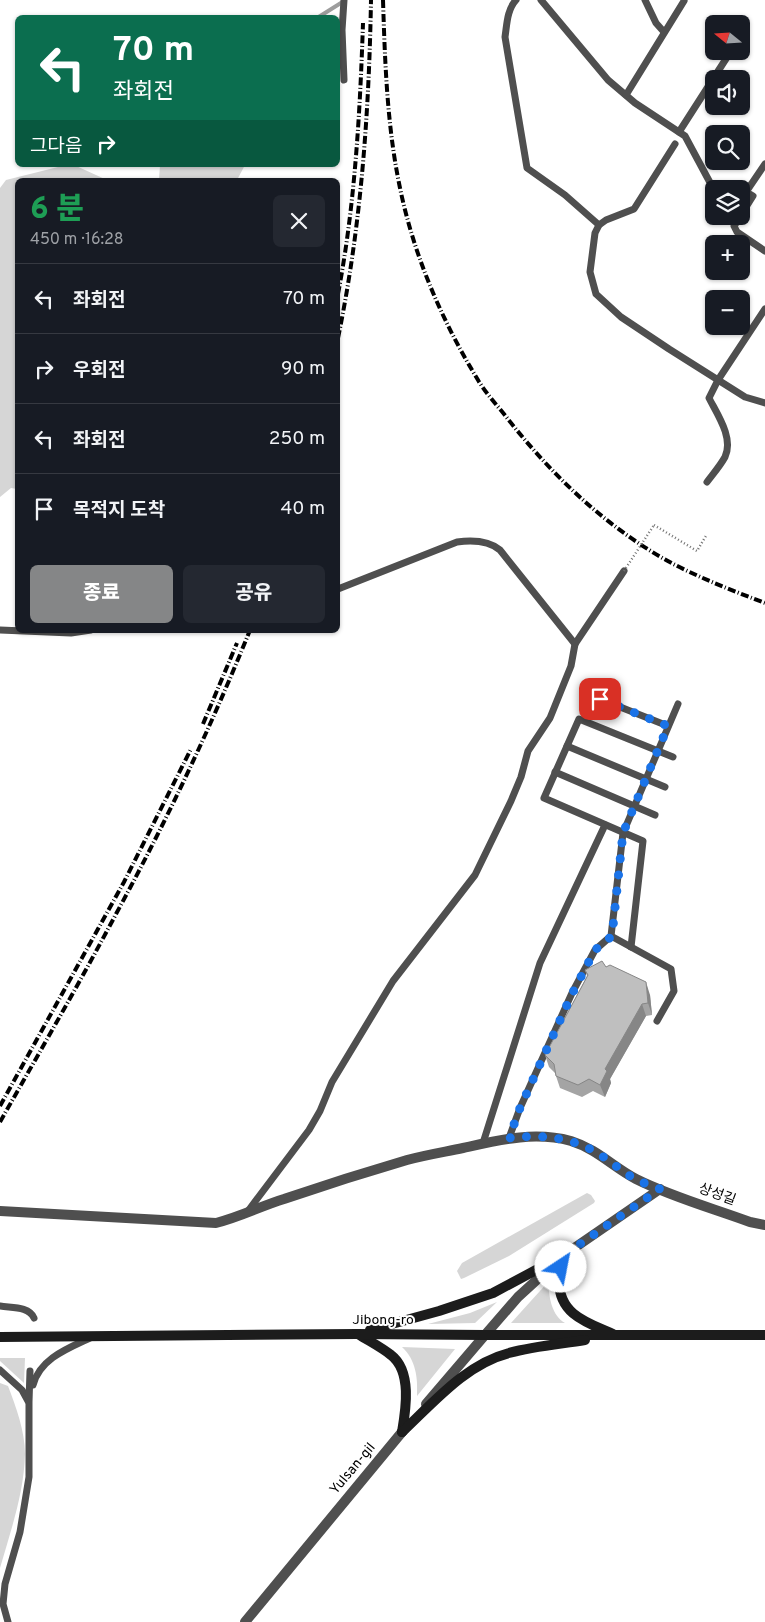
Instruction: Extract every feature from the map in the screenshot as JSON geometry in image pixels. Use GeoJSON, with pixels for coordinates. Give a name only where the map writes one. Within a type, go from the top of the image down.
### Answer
{"type":"FeatureCollection","features":[{"type":"Feature","properties":{"kind":"main road"},"geometry":{"type":"LineString","coordinates":[[358,1334],[439,1311],[492,1293],[564,1255]]}},
{"type":"Feature","properties":{"kind":"main road"},"geometry":{"type":"LineString","coordinates":[[564,1255],[558,1279],[559,1290],[570,1312],[582,1320],[616,1336]]}},
{"type":"Feature","properties":{"kind":"main road"},"geometry":{"type":"LineString","coordinates":[[358,1334],[393,1355],[400,1366],[407,1402],[402,1432]]}},
{"type":"Feature","properties":{"kind":"main road","name":"Jibong-ro"},"geometry":{"type":"LineString","coordinates":[[0,1337],[358,1334],[765,1335]]}},
{"type":"Feature","properties":{"kind":"main road"},"geometry":{"type":"LineString","coordinates":[[402,1432],[456,1382],[472,1370],[491,1360],[509,1353],[616,1336]]}},
{"type":"Feature","properties":{"kind":"street","name":"상성길"},"geometry":{"type":"LineString","coordinates":[[0,1211],[202,1223],[224,1221],[409,1159],[509,1138],[532,1136],[570,1141],[594,1151],[635,1178],[660,1189],[750,1222],[765,1225]]}},
{"type":"Feature","properties":{"kind":"street","name":"Yulsan-gil"},"geometry":{"type":"LineString","coordinates":[[245,1622],[402,1432],[518,1297],[564,1255],[660,1189]]}},
{"type":"Feature","properties":{"kind":"lane"},"geometry":{"type":"LineString","coordinates":[[344,0],[342,30],[344,80]]}},
{"type":"Feature","properties":{"kind":"lane"},"geometry":{"type":"LineString","coordinates":[[516,0],[511,6],[507,18],[505,36],[527,168],[565,195],[598,225]]}},
{"type":"Feature","properties":{"kind":"lane"},"geometry":{"type":"LineString","coordinates":[[541,0],[608,80],[626,95],[685,136],[709,180]]}},
{"type":"Feature","properties":{"kind":"lane"},"geometry":{"type":"LineString","coordinates":[[645,0],[656,23],[664,32]]}},
{"type":"Feature","properties":{"kind":"lane"},"geometry":{"type":"LineString","coordinates":[[626,95],[684,1]]}},
{"type":"Feature","properties":{"kind":"lane"},"geometry":{"type":"LineString","coordinates":[[679,132],[724,60]]}},
{"type":"Feature","properties":{"kind":"lane"},"geometry":{"type":"LineString","coordinates":[[674,144],[634,209],[598,225],[595,233],[590,272],[596,294],[621,317],[744,397],[765,403]]}},
{"type":"Feature","properties":{"kind":"lane"},"geometry":{"type":"LineString","coordinates":[[750,182],[765,164]]}},
{"type":"Feature","properties":{"kind":"lane"},"geometry":{"type":"LineString","coordinates":[[735,225],[737,232],[765,251]]}},
{"type":"Feature","properties":{"kind":"lane"},"geometry":{"type":"LineString","coordinates":[[707,482],[726,455],[727,444],[725,431],[709,398],[718,380],[765,309]]}},
{"type":"Feature","properties":{"kind":"lane"},"geometry":{"type":"LineString","coordinates":[[340,588],[457,542],[468,540],[483,542],[500,550],[575,644]]}},
{"type":"Feature","properties":{"kind":"lane"},"geometry":{"type":"LineString","coordinates":[[248,1212],[309,1130],[332,1082],[394,981],[475,875],[512,801],[528,751],[550,718],[571,666],[575,644],[624,571]]}},
{"type":"Feature","properties":{"kind":"lane"},"geometry":{"type":"LineString","coordinates":[[0,630],[15,631]]}},
{"type":"Feature","properties":{"kind":"lane"},"geometry":{"type":"LineString","coordinates":[[600,699],[668,726]]}},
{"type":"Feature","properties":{"kind":"lane"},"geometry":{"type":"LineString","coordinates":[[509,1138],[520,1108],[572,994],[595,950],[612,936],[623,833],[678,704]]}},
{"type":"Feature","properties":{"kind":"lane"},"geometry":{"type":"LineString","coordinates":[[631,947],[643,841],[544,798],[579,719],[672,757]]}},
{"type":"Feature","properties":{"kind":"lane"},"geometry":{"type":"LineString","coordinates":[[567,746],[665,788]]}},
{"type":"Feature","properties":{"kind":"lane"},"geometry":{"type":"LineString","coordinates":[[555,772],[655,815]]}},
{"type":"Feature","properties":{"kind":"lane"},"geometry":{"type":"LineString","coordinates":[[483,1143],[540,963],[605,825]]}},
{"type":"Feature","properties":{"kind":"lane"},"geometry":{"type":"LineString","coordinates":[[612,936],[671,969],[674,991],[658,1021]]}},
{"type":"Feature","properties":{"kind":"lane"},"geometry":{"type":"LineString","coordinates":[[0,1306],[24,1309],[32,1314],[34,1318]]}},
{"type":"Feature","properties":{"kind":"lane"},"geometry":{"type":"LineString","coordinates":[[28,1402],[35,1378],[44,1364],[64,1351],[94,1336]]}},
{"type":"Feature","properties":{"kind":"lane"},"geometry":{"type":"LineString","coordinates":[[0,1370],[22,1390],[28,1402]]}},
{"type":"Feature","properties":{"kind":"lane"},"geometry":{"type":"LineString","coordinates":[[8,1622],[3,1604],[5,1584],[20,1532],[29,1477],[28,1402],[30,1371]]}},
{"type":"Feature","properties":{"kind":"path"},"geometry":{"type":"LineString","coordinates":[[624,571],[654,525],[697,551],[707,534]]}},
{"type":"Feature","properties":{"kind":"shaded area"},"geometry":{"type":"Polygon","coordinates":[[[58,167],[78,167],[103,178],[15,178],[15,489],[11,488],[0,497],[0,188],[6,180],[58,167]]]}},
{"type":"Feature","properties":{"kind":"shaded area"},"geometry":{"type":"Polygon","coordinates":[[[160,167],[244,167],[238,178],[159,178],[160,167]]]}},
{"type":"Feature","properties":{"kind":"shaded area"},"geometry":{"type":"Polygon","coordinates":[[[587,1193],[591,1195],[595,1201],[594,1203],[509,1256],[461,1279],[457,1271],[462,1263],[587,1193]]]}},
{"type":"Feature","properties":{"kind":"shaded area"},"geometry":{"type":"Polygon","coordinates":[[[549,1281],[549,1293],[554,1311],[565,1323],[511,1323],[549,1281]]]}},
{"type":"Feature","properties":{"kind":"shaded area"},"geometry":{"type":"Polygon","coordinates":[[[497,1302],[475,1323],[428,1324],[470,1313],[497,1302]]]}},
{"type":"Feature","properties":{"kind":"shaded area"},"geometry":{"type":"Polygon","coordinates":[[[402,1347],[455,1349],[417,1396],[417,1383],[413,1363],[402,1347]]]}},
{"type":"Feature","properties":{"kind":"shaded area"},"geometry":{"type":"Polygon","coordinates":[[[0,1358],[25,1358],[24,1383],[0,1361],[0,1358]]]}},
{"type":"Feature","properties":{"kind":"shaded area"},"geometry":{"type":"Polygon","coordinates":[[[0,1383],[8,1386],[14,1402],[22,1428],[25,1454],[20,1497],[0,1568],[0,1383]]]}},
{"type":"Feature","properties":{"kind":"building"},"geometry":{"type":"Polygon","coordinates":[[[602,961],[606,967],[610,965],[646,982],[648,1003],[642,1004],[605,1069],[607,1071],[600,1085],[589,1079],[578,1085],[556,1076],[554,1064],[545,1055],[588,975],[585,970],[602,961]]]}},
{"type":"Feature","properties":{"kind":"waterway"},"geometry":{"type":"LineString","coordinates":[[322,15],[344,1]]}},
{"type":"Feature","properties":{"kind":"railway"},"geometry":{"type":"LineString","coordinates":[[340,328],[353,254],[366,128],[371,0]]}},
{"type":"Feature","properties":{"kind":"railway"},"geometry":{"type":"LineString","coordinates":[[383,0],[389,118],[400,188],[406,213],[421,263],[441,311],[465,358],[481,384],[521,435],[558,476],[598,513],[620,530],[666,560],[714,583],[765,603]]}},
{"type":"Feature","properties":{"kind":"railway"},"geometry":{"type":"LineString","coordinates":[[340,283],[353,193],[363,23]]}},
{"type":"Feature","properties":{"kind":"railway"},"geometry":{"type":"LineString","coordinates":[[0,1122],[88,966],[153,844],[204,738],[249,633]]}},
{"type":"Feature","properties":{"kind":"railway"},"geometry":{"type":"LineString","coordinates":[[203,724],[237,643]]}},
{"type":"Feature","properties":{"kind":"railway"},"geometry":{"type":"LineString","coordinates":[[0,1106],[124,882],[191,749]]}},
{"type":"Feature","properties":{"kind":"route"},"geometry":{"type":"LineString","coordinates":[[561,1267],[564,1255],[660,1189],[635,1178],[602,1155],[570,1141],[532,1136],[509,1138],[520,1108],[572,994],[595,950],[612,936],[623,833],[668,726],[600,699]]}}]}
